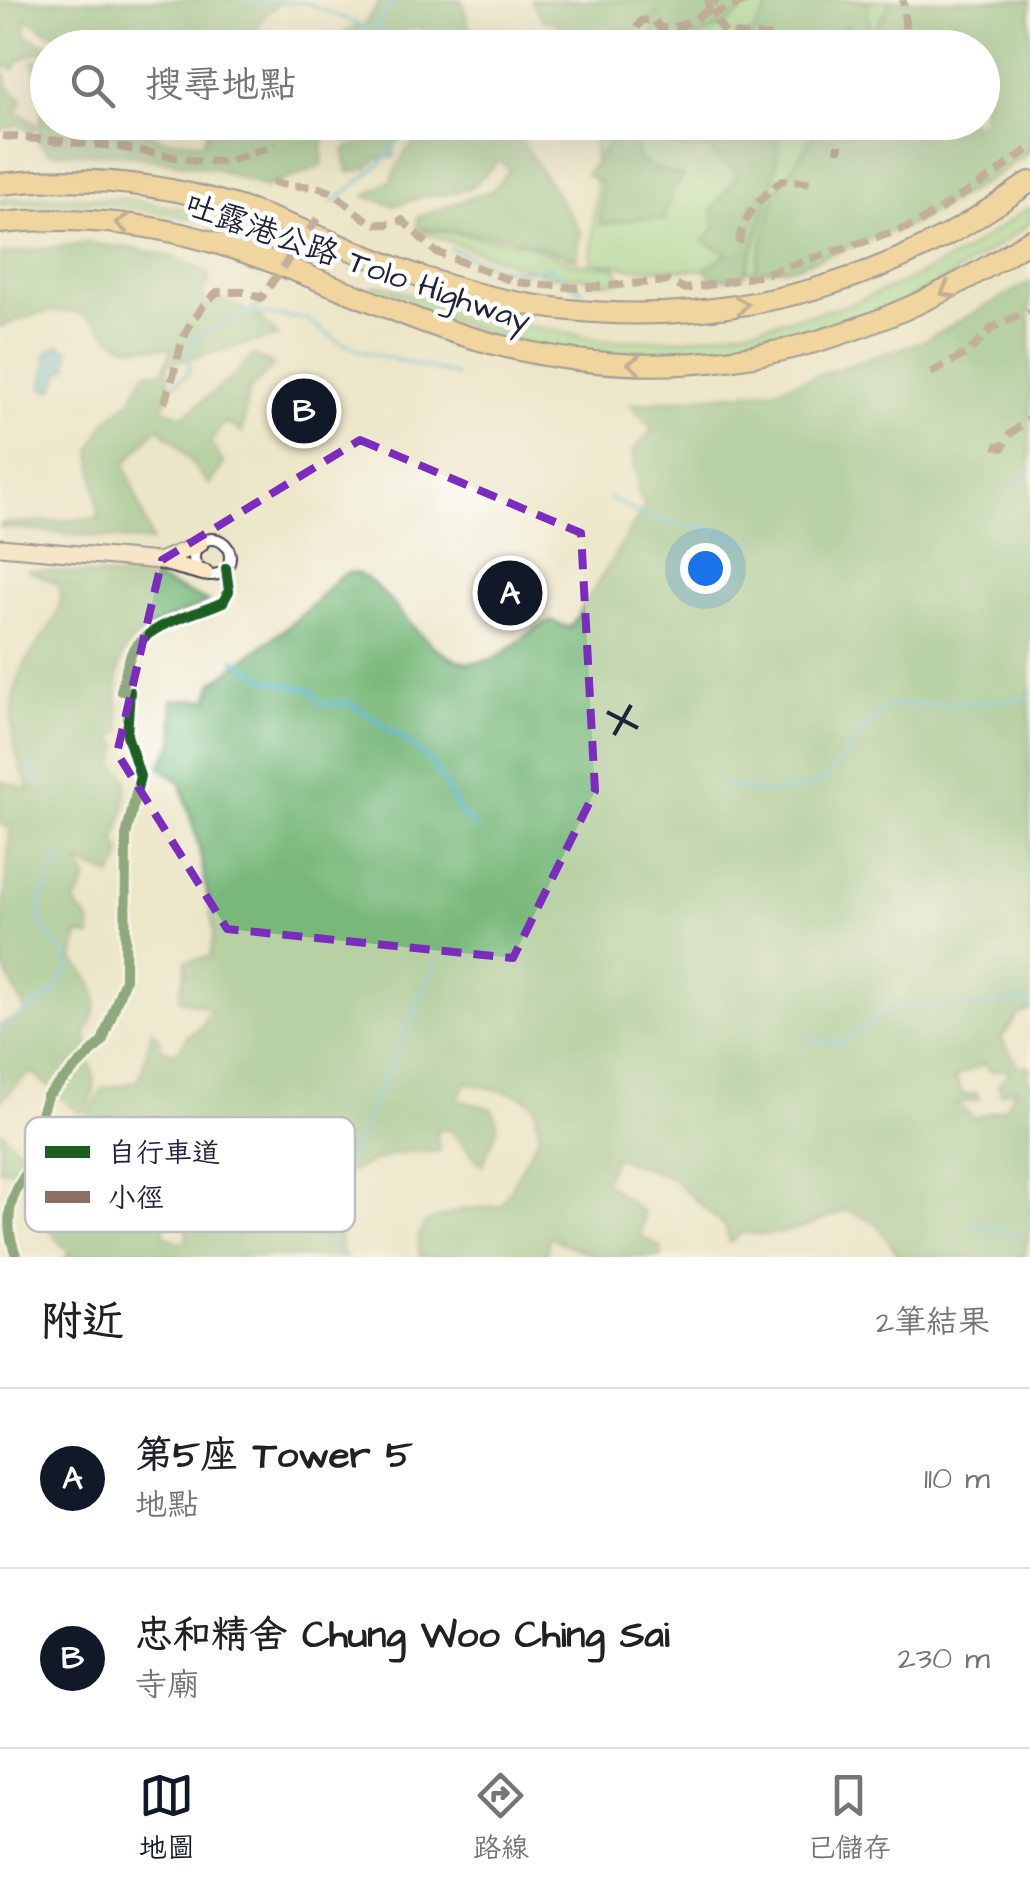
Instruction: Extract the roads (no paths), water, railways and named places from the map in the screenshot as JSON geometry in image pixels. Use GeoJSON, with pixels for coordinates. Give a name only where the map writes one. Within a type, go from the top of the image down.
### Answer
{"type":"FeatureCollection","features":[{"type":"Feature","properties":{"kind":"highway","name":"吐露港公路 Tolo Highway"},"geometry":{"type":"LineString","coordinates":[[0,184],[96,180],[188,193],[265,216],[401,270],[466,291],[558,310],[640,314],[728,308],[847,280],[939,239],[1030,182]]}},
{"type":"Feature","properties":{"kind":"highway","name":"吐露港公路 Tolo Highway"},"geometry":{"type":"LineString","coordinates":[[0,223],[97,220],[190,234],[251,252],[483,341],[566,359],[624,364],[725,360],[837,337],[933,298],[1030,240]]}},
{"type":"Feature","properties":{"kind":"street"},"geometry":{"type":"LineString","coordinates":[[40,1117],[55,1086],[102,1042],[125,980],[126,836],[140,776],[127,735],[130,691],[122,691],[128,662],[137,644],[153,631],[223,602],[230,591],[226,568],[230,557],[222,542],[210,539],[160,562]]}},
{"type":"Feature","properties":{"kind":"street"},"geometry":{"type":"LineString","coordinates":[[200,544],[194,560],[205,573]]}},
{"type":"Feature","properties":{"kind":"street"},"geometry":{"type":"LineString","coordinates":[[0,547],[160,562],[205,573],[216,574],[226,568]]}},
{"type":"Feature","properties":{"kind":"street"},"geometry":{"type":"LineString","coordinates":[[16,1257],[7,1232],[8,1204],[15,1185],[25,1173]]}},
{"type":"Feature","properties":{"kind":"water"},"geometry":{"type":"Polygon","coordinates":[[[59,345],[69,350],[69,366],[60,374],[54,389],[46,390],[42,385],[46,353],[59,345]]]}},
{"type":"Feature","properties":{"kind":"waterway"},"geometry":{"type":"LineString","coordinates":[[246,0],[306,3],[373,30]]}},
{"type":"Feature","properties":{"kind":"waterway"},"geometry":{"type":"LineString","coordinates":[[379,30],[379,21],[396,0]]}},
{"type":"Feature","properties":{"kind":"waterway"},"geometry":{"type":"LineString","coordinates":[[333,203],[387,157],[398,140]]}},
{"type":"Feature","properties":{"kind":"waterway"},"geometry":{"type":"LineString","coordinates":[[451,249],[499,268],[551,269],[582,290]]}},
{"type":"Feature","properties":{"kind":"waterway"},"geometry":{"type":"LineString","coordinates":[[172,386],[189,373],[190,346],[196,338],[258,307],[262,301]]}},
{"type":"Feature","properties":{"kind":"waterway"},"geometry":{"type":"LineString","coordinates":[[247,312],[306,319],[338,341],[365,352],[456,375]]}},
{"type":"Feature","properties":{"kind":"waterway"},"geometry":{"type":"LineString","coordinates":[[1013,484],[1030,474]]}},
{"type":"Feature","properties":{"kind":"waterway"},"geometry":{"type":"LineString","coordinates":[[609,498],[646,517],[693,527],[701,525],[752,543]]}},
{"type":"Feature","properties":{"kind":"waterway"},"geometry":{"type":"LineString","coordinates":[[234,659],[267,680],[311,690],[323,705],[356,706],[431,762],[464,817],[476,827]]}},
{"type":"Feature","properties":{"kind":"waterway"},"geometry":{"type":"LineString","coordinates":[[724,785],[778,792],[818,782],[833,772],[873,719],[892,706],[1030,699]]}},
{"type":"Feature","properties":{"kind":"waterway"},"geometry":{"type":"LineString","coordinates":[[28,763],[40,784]]}},
{"type":"Feature","properties":{"kind":"waterway"},"geometry":{"type":"LineString","coordinates":[[0,1030],[56,991],[70,965],[46,932],[40,913],[44,893],[62,856]]}},
{"type":"Feature","properties":{"kind":"waterway"},"geometry":{"type":"LineString","coordinates":[[355,1144],[436,963]]}},
{"type":"Feature","properties":{"kind":"waterway"},"geometry":{"type":"LineString","coordinates":[[812,1040],[843,1043],[889,1009],[1030,1002]]}},
{"type":"Feature","properties":{"kind":"waterway"},"geometry":{"type":"LineString","coordinates":[[972,1225],[1003,1230],[1016,1238]]}},
{"type":"Feature","properties":{"kind":"waterway"},"geometry":{"type":"LineString","coordinates":[[332,1232],[332,1257]]}},
{"type":"Feature","properties":{"kind":"place","name":"忠和精舍 Chung Woo Ching Sai"},"geometry":{"type":"Point","coordinates":[304,411]}},
{"type":"Feature","properties":{"kind":"place","name":"第5座 Tower 5"},"geometry":{"type":"Point","coordinates":[510,593]}}]}
